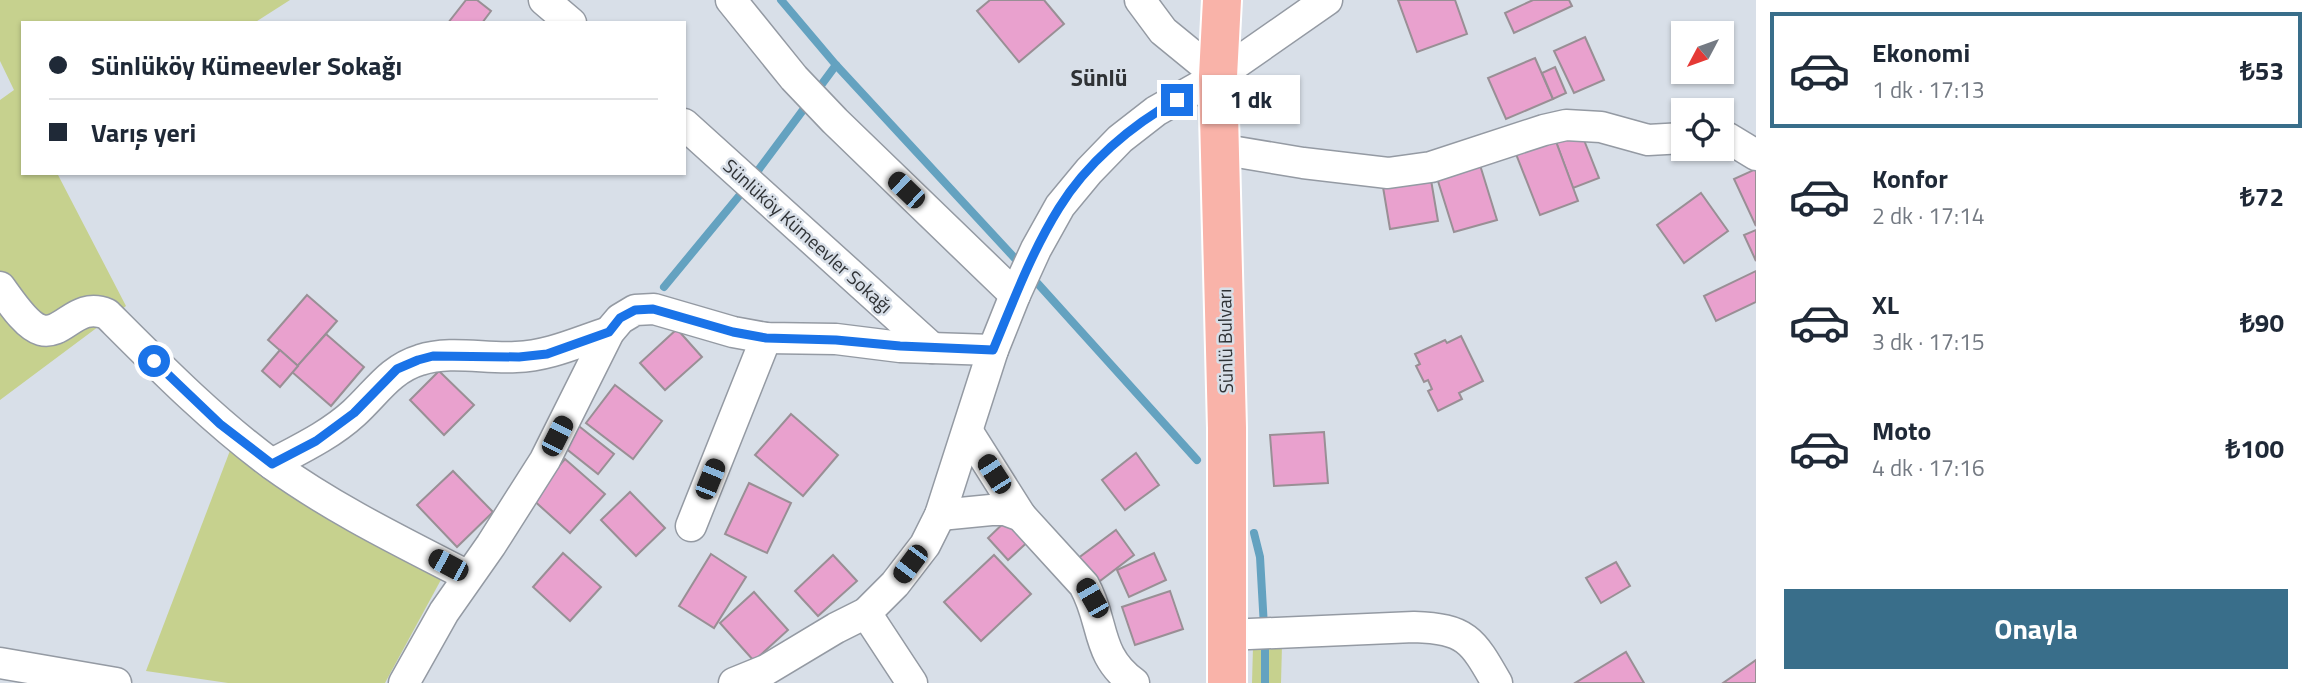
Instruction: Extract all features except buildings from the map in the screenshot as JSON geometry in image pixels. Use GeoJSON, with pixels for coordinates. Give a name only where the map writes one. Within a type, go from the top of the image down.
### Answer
{"type":"FeatureCollection","features":[{"type":"Feature","properties":{"kind":"main road","name":"Sünlü Bulvarı"},"geometry":{"type":"LineString","coordinates":[[1222,0],[1218,76],[1227,428],[1227,683]]}},
{"type":"Feature","properties":{"kind":"street"},"geometry":{"type":"LineString","coordinates":[[544,0],[569,21]]}},
{"type":"Feature","properties":{"kind":"street"},"geometry":{"type":"LineString","coordinates":[[731,0],[794,78],[835,121],[1016,295]]}},
{"type":"Feature","properties":{"kind":"street"},"geometry":{"type":"LineString","coordinates":[[1140,0],[1163,32],[1218,76]]}},
{"type":"Feature","properties":{"kind":"street"},"geometry":{"type":"LineString","coordinates":[[734,683],[766,670],[866,613],[895,584],[925,545],[940,516],[993,350],[1036,249],[1060,206],[1089,170],[1120,139],[1156,111],[1218,76],[1327,0]]}},
{"type":"Feature","properties":{"kind":"street"},"geometry":{"type":"LineString","coordinates":[[1219,149],[1388,173],[1431,167],[1566,125],[1601,127],[1648,140],[1671,139]]}},
{"type":"Feature","properties":{"kind":"street","name":"Sünlüköy Kümeevler Sokağı"},"geometry":{"type":"LineString","coordinates":[[686,126],[932,348]]}},
{"type":"Feature","properties":{"kind":"street"},"geometry":{"type":"LineString","coordinates":[[1734,142],[1756,155]]}},
{"type":"Feature","properties":{"kind":"street"},"geometry":{"type":"LineString","coordinates":[[0,287],[16,309],[41,330],[52,329],[84,312],[96,310],[107,314],[220,424],[272,464],[368,524],[468,576]]}},
{"type":"Feature","properties":{"kind":"street","name":"Sünlüköy Kümeevler Sokağı"},"geometry":{"type":"LineString","coordinates":[[404,683],[433,630],[492,545],[545,460],[609,332],[620,318],[635,310],[653,309],[733,332],[766,338],[993,350]]}},
{"type":"Feature","properties":{"kind":"street","name":"Sünlüköy Kümeevler Sokağı"},"geometry":{"type":"LineString","coordinates":[[272,464],[316,441],[354,413],[397,369],[418,360],[433,356],[519,357],[547,354],[609,332]]}},
{"type":"Feature","properties":{"kind":"street"},"geometry":{"type":"LineString","coordinates":[[691,526],[766,338]]}},
{"type":"Feature","properties":{"kind":"street"},"geometry":{"type":"LineString","coordinates":[[968,432],[1021,516],[1084,585],[1092,598],[1106,651],[1119,672],[1134,683]]}},
{"type":"Feature","properties":{"kind":"street"},"geometry":{"type":"LineString","coordinates":[[940,516],[998,510],[1021,516]]}},
{"type":"Feature","properties":{"kind":"street"},"geometry":{"type":"LineString","coordinates":[[866,613],[912,683]]}},
{"type":"Feature","properties":{"kind":"street"},"geometry":{"type":"LineString","coordinates":[[1227,635],[1438,628],[1456,633],[1469,641],[1497,683]]}},
{"type":"Feature","properties":{"kind":"street"},"geometry":{"type":"LineString","coordinates":[[0,663],[116,683]]}},
{"type":"Feature","properties":{"kind":"green space"},"geometry":{"type":"Polygon","coordinates":[[[0,0],[290,0],[257,21],[21,21],[21,175],[58,175],[126,306],[0,400],[0,100],[14,90],[0,61],[0,0]]]}},
{"type":"Feature","properties":{"kind":"green space"},"geometry":{"type":"Polygon","coordinates":[[[231,448],[443,576],[385,683],[228,683],[146,671],[231,448]]]}},
{"type":"Feature","properties":{"kind":"green space"},"geometry":{"type":"Polygon","coordinates":[[[1282,645],[1281,683],[1252,683],[1253,647],[1282,645]]]}},
{"type":"Feature","properties":{"kind":"waterway"},"geometry":{"type":"LineString","coordinates":[[781,0],[836,65],[1021,265]]}},
{"type":"Feature","properties":{"kind":"waterway"},"geometry":{"type":"LineString","coordinates":[[816,92],[836,65]]}},
{"type":"Feature","properties":{"kind":"waterway"},"geometry":{"type":"LineString","coordinates":[[664,287],[739,196],[809,102]]}},
{"type":"Feature","properties":{"kind":"waterway"},"geometry":{"type":"LineString","coordinates":[[1030,275],[1197,460]]}},
{"type":"Feature","properties":{"kind":"waterway"},"geometry":{"type":"LineString","coordinates":[[1254,533],[1260,557],[1264,627]]}},
{"type":"Feature","properties":{"kind":"waterway"},"geometry":{"type":"LineString","coordinates":[[1265,640],[1265,683]]}},
{"type":"Feature","properties":{"kind":"district","name":"Sünlü"},"geometry":{"type":"Point","coordinates":[1099,78]}},
{"type":"Feature","properties":{"kind":"route"},"geometry":{"type":"LineString","coordinates":[[154,361],[220,424],[272,464],[316,441],[354,413],[397,369],[418,360],[433,356],[491,358],[547,354],[609,332],[620,318],[635,310],[653,309],[733,332],[766,338],[813,338],[900,346],[993,350],[1036,249],[1060,206],[1089,170],[1120,139],[1156,111],[1177,100]]}}]}
